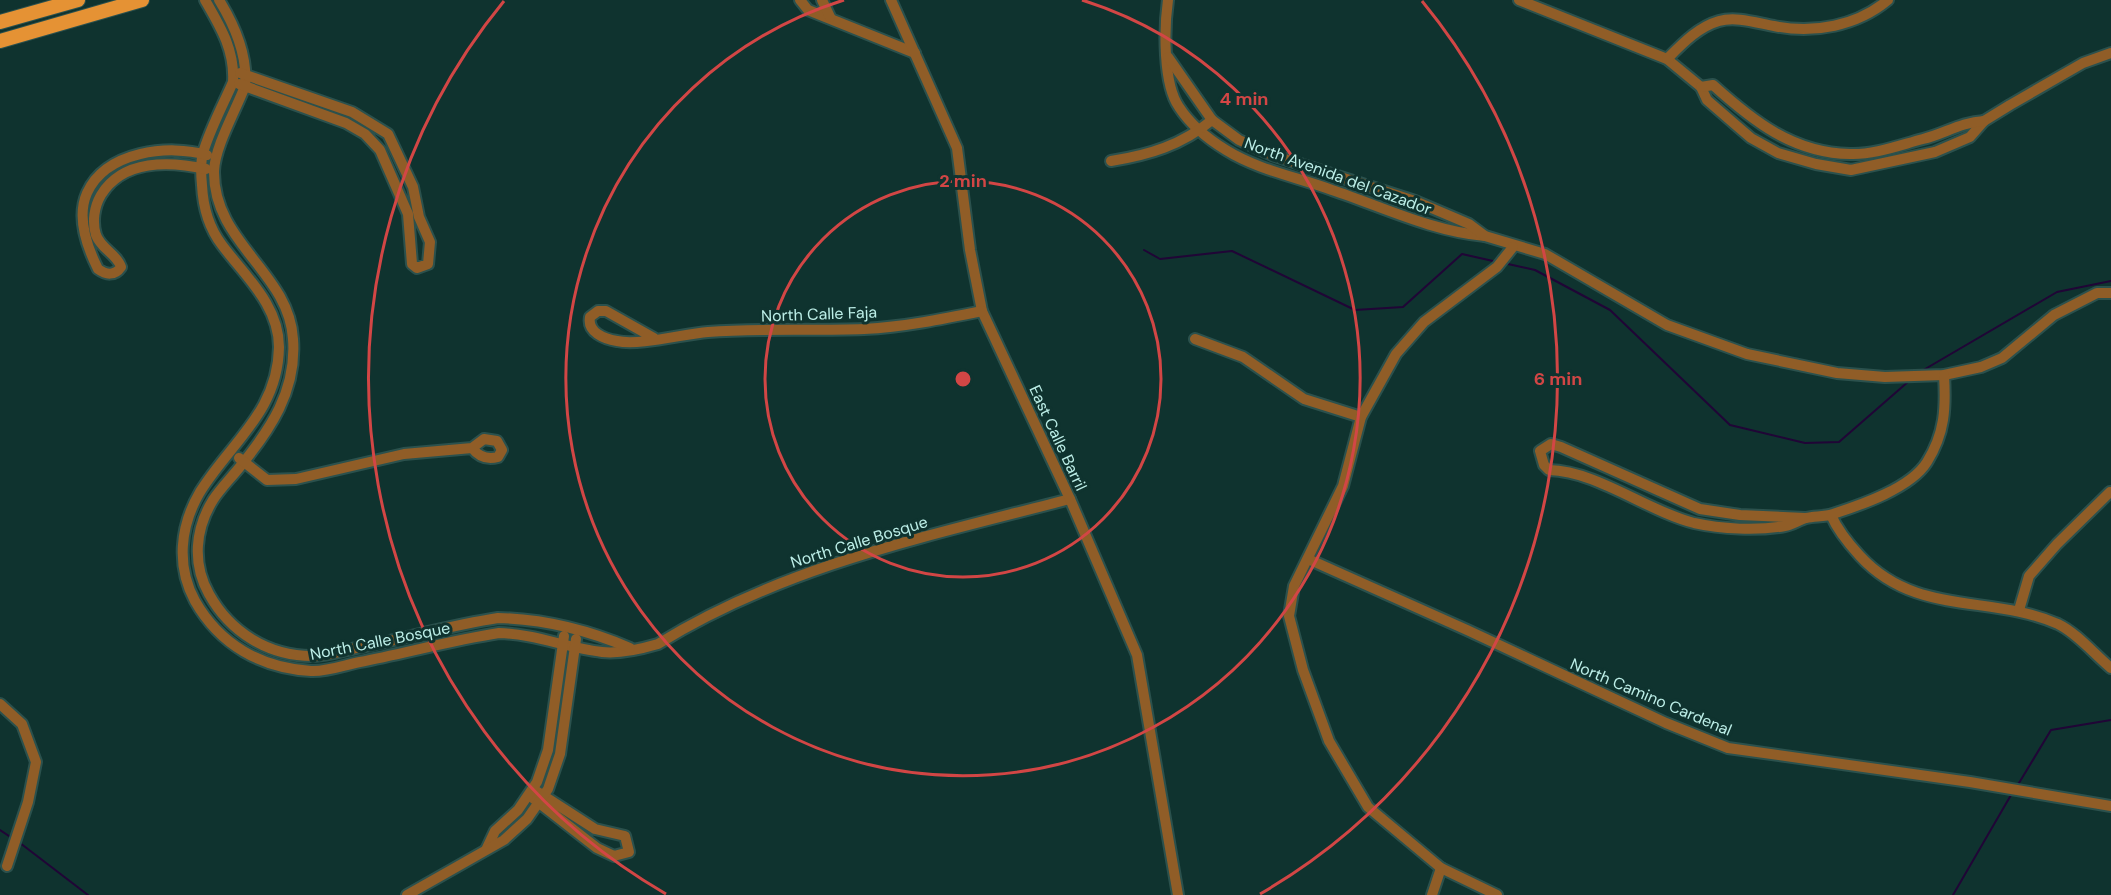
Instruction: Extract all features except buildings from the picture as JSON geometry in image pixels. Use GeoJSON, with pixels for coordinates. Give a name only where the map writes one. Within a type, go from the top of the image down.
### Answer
{"type":"FeatureCollection","features":[{"type":"Feature","properties":{"kind":"main road"},"geometry":{"type":"LineString","coordinates":[[0,22],[78,0]]}},
{"type":"Feature","properties":{"kind":"main road"},"geometry":{"type":"LineString","coordinates":[[0,41],[142,0]]}},
{"type":"Feature","properties":{"kind":"street"},"geometry":{"type":"LineString","coordinates":[[205,0],[226,37],[234,70],[233,81],[202,154],[201,168],[207,218],[218,239],[258,289],[274,321],[279,348],[278,368],[270,395],[231,453],[267,480],[296,479],[404,454],[472,448]]}},
{"type":"Feature","properties":{"kind":"street"},"geometry":{"type":"LineString","coordinates":[[219,0],[239,39],[246,81],[216,158],[214,171],[222,213],[231,231],[275,290],[289,315],[293,348],[293,369],[284,402],[244,462]]}},
{"type":"Feature","properties":{"kind":"street"},"geometry":{"type":"LineString","coordinates":[[800,0],[808,10],[915,53]]}},
{"type":"Feature","properties":{"kind":"street"},"geometry":{"type":"LineString","coordinates":[[822,0],[830,17]]}},
{"type":"Feature","properties":{"kind":"street","name":"East Calle Barril"},"geometry":{"type":"LineString","coordinates":[[891,0],[957,148],[970,250],[982,310],[1070,499],[1137,655],[1179,895]]}},
{"type":"Feature","properties":{"kind":"street","name":"North Avenida del Cazador"},"geometry":{"type":"LineString","coordinates":[[1168,0],[1167,84],[1179,107],[1199,131],[1227,151],[1269,170],[1331,189],[1409,219],[1463,234],[1485,236]]}},
{"type":"Feature","properties":{"kind":"street"},"geometry":{"type":"LineString","coordinates":[[1519,0],[1666,59],[1701,87],[1707,100],[1751,138],[1778,153],[1816,164],[1851,170],[1888,164],[1935,152],[1970,137],[1984,121],[2083,63],[2111,53]]}},
{"type":"Feature","properties":{"kind":"street"},"geometry":{"type":"LineString","coordinates":[[1666,59],[1700,29],[1720,20],[1813,29],[1838,26],[1865,16],[1888,0]]}},
{"type":"Feature","properties":{"kind":"street","name":"North Avenida del Cazador"},"geometry":{"type":"LineString","coordinates":[[1168,57],[1212,120],[1239,140],[1272,155],[1415,201],[1469,224],[1485,236],[1513,247],[1545,254],[1667,325],[1747,354],[1837,373],[1885,377],[1944,375],[1981,367],[2002,358],[2054,315],[2097,293],[2111,293]]}},
{"type":"Feature","properties":{"kind":"street"},"geometry":{"type":"LineString","coordinates":[[233,81],[246,81],[352,112],[388,134],[413,187],[419,216],[430,242],[428,264],[417,268],[412,264],[408,214],[389,165],[380,150],[365,134],[346,123],[246,81],[234,70]]}},
{"type":"Feature","properties":{"kind":"street"},"geometry":{"type":"LineString","coordinates":[[1701,87],[1713,85],[1758,125],[1783,138],[1818,149],[1851,154],[1885,149],[1931,137],[1967,122],[1984,121]]}},
{"type":"Feature","properties":{"kind":"street"},"geometry":{"type":"LineString","coordinates":[[1111,161],[1136,157],[1174,145],[1199,131],[1212,120]]}},
{"type":"Feature","properties":{"kind":"street"},"geometry":{"type":"LineString","coordinates":[[214,171],[152,164],[129,171],[106,188],[96,206],[95,228],[99,241],[116,258],[121,267],[112,274],[98,269],[83,231],[87,193],[96,180],[110,168],[130,157],[150,152],[171,150],[216,158]]}},
{"type":"Feature","properties":{"kind":"street"},"geometry":{"type":"LineString","coordinates":[[218,239],[231,231]]}},
{"type":"Feature","properties":{"kind":"street"},"geometry":{"type":"LineString","coordinates":[[1497,895],[1442,868],[1368,807],[1329,741],[1303,670],[1289,616],[1294,586],[1343,486],[1361,417],[1396,354],[1424,322],[1497,267],[1513,247]]}},
{"type":"Feature","properties":{"kind":"street","name":"North Calle Faja"},"geometry":{"type":"LineString","coordinates":[[654,338],[606,311],[598,311],[590,317],[591,327],[600,336],[637,343],[654,338],[708,332],[866,328],[921,323],[982,310]]}},
{"type":"Feature","properties":{"kind":"street"},"geometry":{"type":"LineString","coordinates":[[1195,339],[1243,357],[1304,399],[1361,417]]}},
{"type":"Feature","properties":{"kind":"street"},"geometry":{"type":"LineString","coordinates":[[279,348],[293,348]]}},
{"type":"Feature","properties":{"kind":"street"},"geometry":{"type":"LineString","coordinates":[[1805,518],[1787,526],[1767,528],[1696,523],[1666,514],[1564,470],[1549,470],[1544,465],[1540,451],[1551,444],[1562,447],[1700,509],[1740,515],[1805,518],[1831,515],[1903,486],[1926,464],[1942,432],[1946,407],[1944,375]]}},
{"type":"Feature","properties":{"kind":"street","name":"North Calle Bosque"},"geometry":{"type":"LineString","coordinates":[[231,453],[201,492],[183,528],[183,564],[189,590],[219,633],[257,660],[313,672],[499,633],[523,634],[603,652],[658,644],[743,598],[809,571],[915,539],[1070,499]]}},
{"type":"Feature","properties":{"kind":"street","name":"North Calle Bosque"},"geometry":{"type":"LineString","coordinates":[[244,462],[213,500],[198,532],[198,562],[203,584],[216,606],[245,636],[262,646],[286,653],[313,656],[498,618],[525,619],[572,628],[633,649]]}},
{"type":"Feature","properties":{"kind":"street"},"geometry":{"type":"LineString","coordinates":[[2019,610],[2029,576],[2057,544],[2110,492]]}},
{"type":"Feature","properties":{"kind":"street"},"geometry":{"type":"LineString","coordinates":[[1831,515],[1845,540],[1875,572],[1918,595],[1976,606],[2019,610],[2061,625],[2111,668]]}},
{"type":"Feature","properties":{"kind":"street","name":"North Camino Cardenal"},"geometry":{"type":"LineString","coordinates":[[1308,559],[1468,630],[1666,723],[1728,748],[1970,782],[2111,806]]}},
{"type":"Feature","properties":{"kind":"street"},"geometry":{"type":"LineString","coordinates":[[487,848],[495,831],[518,810],[531,792],[548,750],[562,643],[572,628]]}},
{"type":"Feature","properties":{"kind":"street"},"geometry":{"type":"LineString","coordinates":[[407,895],[504,840],[527,819],[541,799],[560,754],[575,646],[572,628]]}},
{"type":"Feature","properties":{"kind":"street"},"geometry":{"type":"LineString","coordinates":[[0,704],[22,724],[36,762],[28,801],[7,866]]}},
{"type":"Feature","properties":{"kind":"street"},"geometry":{"type":"LineString","coordinates":[[531,792],[595,829],[625,836],[629,852],[614,856],[597,848],[541,799]]}},
{"type":"Feature","properties":{"kind":"street"},"geometry":{"type":"LineString","coordinates":[[1432,895],[1442,868]]}},
{"type":"Feature","properties":{"kind":"waterway"},"geometry":{"type":"LineString","coordinates":[[1144,250],[1160,259],[1232,251],[1355,310],[1403,307],[1462,254],[1493,261]]}},
{"type":"Feature","properties":{"kind":"waterway"},"geometry":{"type":"LineString","coordinates":[[1508,264],[1535,270],[1610,310],[1730,425],[1805,443],[1839,442],[1909,381]]}},
{"type":"Feature","properties":{"kind":"waterway"},"geometry":{"type":"LineString","coordinates":[[1920,372],[2057,292],[2111,281]]}},
{"type":"Feature","properties":{"kind":"waterway"},"geometry":{"type":"LineString","coordinates":[[2019,783],[2051,730],[2111,720]]}},
{"type":"Feature","properties":{"kind":"waterway"},"geometry":{"type":"LineString","coordinates":[[1953,895],[2011,795]]}},
{"type":"Feature","properties":{"kind":"waterway"},"geometry":{"type":"LineString","coordinates":[[0,830],[12,838]]}},
{"type":"Feature","properties":{"kind":"waterway"},"geometry":{"type":"LineString","coordinates":[[20,843],[88,895]]}}]}
